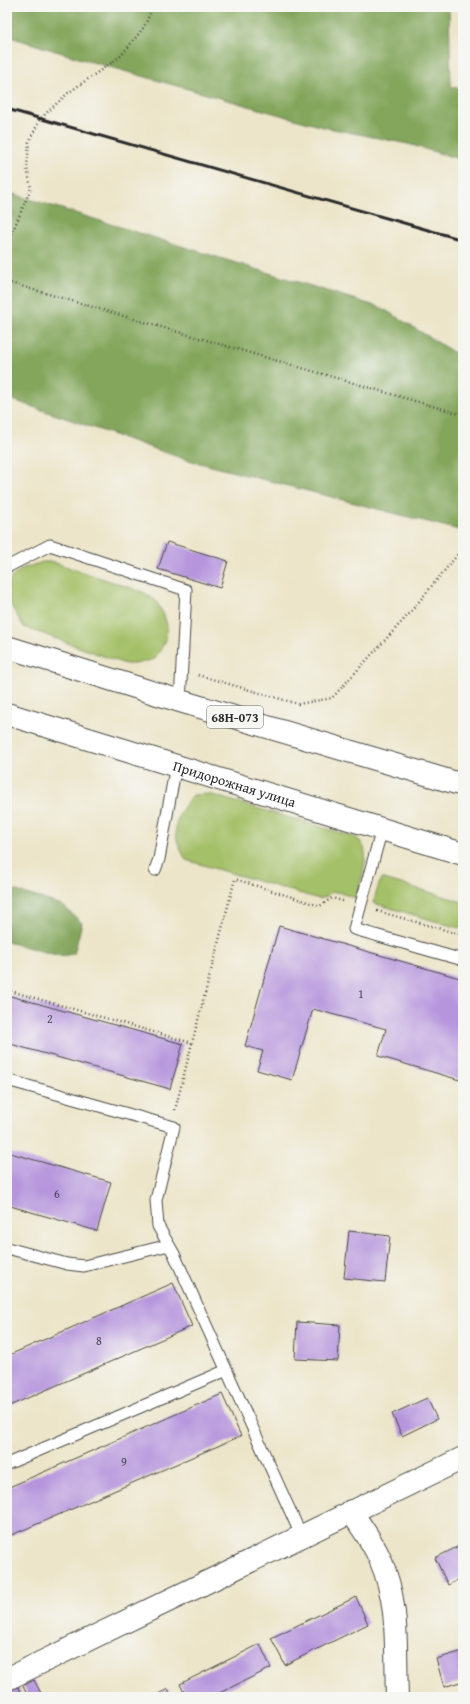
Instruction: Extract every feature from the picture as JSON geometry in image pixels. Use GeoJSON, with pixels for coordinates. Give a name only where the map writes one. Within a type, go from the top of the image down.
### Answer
{"type":"FeatureCollection","features":[{"type":"Feature","properties":{"kind":"main road","name":"68Н-073"},"geometry":{"type":"LineString","coordinates":[[7,647],[180,701],[463,785]]}},
{"type":"Feature","properties":{"kind":"main road","name":"Придорожная улица"},"geometry":{"type":"LineString","coordinates":[[7,714],[463,854]]}},
{"type":"Feature","properties":{"kind":"main road"},"geometry":{"type":"LineString","coordinates":[[7,1679],[463,1458]]}},
{"type":"Feature","properties":{"kind":"main road"},"geometry":{"type":"LineString","coordinates":[[352,1511],[380,1557],[390,1586],[395,1613],[397,1697]]}},
{"type":"Feature","properties":{"kind":"lane"},"geometry":{"type":"LineString","coordinates":[[7,568],[50,545],[186,590],[180,701]]}},
{"type":"Feature","properties":{"kind":"lane"},"geometry":{"type":"LineString","coordinates":[[155,870],[159,859],[176,765]]}},
{"type":"Feature","properties":{"kind":"lane"},"geometry":{"type":"LineString","coordinates":[[382,829],[354,929],[463,960]]}},
{"type":"Feature","properties":{"kind":"lane"},"geometry":{"type":"LineString","coordinates":[[7,1080],[174,1127],[156,1200],[158,1226],[169,1245],[302,1536]]}},
{"type":"Feature","properties":{"kind":"lane"},"geometry":{"type":"LineString","coordinates":[[7,1248],[67,1264],[84,1266],[169,1245]]}},
{"type":"Feature","properties":{"kind":"lane"},"geometry":{"type":"LineString","coordinates":[[7,1464],[227,1370]]}},
{"type":"Feature","properties":{"kind":"path"},"geometry":{"type":"LineString","coordinates":[[7,241],[12,233],[31,188],[27,168],[29,142],[40,119],[68,93],[121,56],[144,27],[153,7]]}},
{"type":"Feature","properties":{"kind":"path"},"geometry":{"type":"LineString","coordinates":[[7,282],[463,415]]}},
{"type":"Feature","properties":{"kind":"path"},"geometry":{"type":"LineString","coordinates":[[182,670],[298,704],[332,698],[408,615],[463,548]]}},
{"type":"Feature","properties":{"kind":"path"},"geometry":{"type":"LineString","coordinates":[[170,1126],[235,879],[320,906],[332,898],[463,935]]}},
{"type":"Feature","properties":{"kind":"path"},"geometry":{"type":"LineString","coordinates":[[7,990],[192,1042]]}},
{"type":"Feature","properties":{"kind":"green space"},"geometry":{"type":"Polygon","coordinates":[[[7,7],[449,7],[451,86],[463,90],[463,160],[408,144],[323,127],[85,60],[7,36],[7,7]]]}},
{"type":"Feature","properties":{"kind":"green space"},"geometry":{"type":"Polygon","coordinates":[[[7,192],[382,308],[463,358],[463,531],[184,459],[7,398],[7,192]]]}},
{"type":"Feature","properties":{"kind":"green space"},"geometry":{"type":"Polygon","coordinates":[[[43,562],[53,562],[143,592],[156,601],[164,615],[167,625],[166,640],[155,659],[135,664],[125,664],[24,627],[10,604],[8,591],[9,580],[21,569],[43,562]]]}},
{"type":"Feature","properties":{"kind":"green space"},"geometry":{"type":"Polygon","coordinates":[[[209,794],[355,837],[360,841],[364,849],[365,856],[364,871],[356,898],[337,892],[330,893],[326,897],[319,899],[186,860],[181,850],[176,833],[178,819],[181,811],[193,795],[209,794]]]}},
{"type":"Feature","properties":{"kind":"green space"},"geometry":{"type":"Polygon","coordinates":[[[381,878],[463,902],[462,929],[373,903],[381,878]]]}},
{"type":"Feature","properties":{"kind":"green space"},"geometry":{"type":"Polygon","coordinates":[[[7,888],[62,905],[82,923],[74,954],[60,956],[7,942],[7,888]]]}},
{"type":"Feature","properties":{"kind":"building"},"geometry":{"type":"Polygon","coordinates":[[[167,542],[228,561],[220,588],[158,569],[167,542]]]}},
{"type":"Feature","properties":{"kind":"building"},"geometry":{"type":"Polygon","coordinates":[[[279,926],[463,979],[463,1081],[378,1056],[386,1029],[313,1009],[292,1080],[257,1070],[263,1051],[245,1046],[279,926]]]}},
{"type":"Feature","properties":{"kind":"building"},"geometry":{"type":"Polygon","coordinates":[[[7,995],[183,1044],[170,1089],[7,1043],[7,995]]]}},
{"type":"Feature","properties":{"kind":"building"},"geometry":{"type":"Polygon","coordinates":[[[7,1152],[111,1182],[97,1231],[7,1205],[7,1152]]]}},
{"type":"Feature","properties":{"kind":"building"},"geometry":{"type":"Polygon","coordinates":[[[349,1231],[390,1236],[385,1282],[344,1278],[349,1231]]]}},
{"type":"Feature","properties":{"kind":"building"},"geometry":{"type":"Polygon","coordinates":[[[173,1283],[192,1326],[7,1407],[7,1356],[173,1283]]]}},
{"type":"Feature","properties":{"kind":"building"},"geometry":{"type":"Polygon","coordinates":[[[297,1322],[340,1325],[338,1361],[295,1359],[297,1322]]]}},
{"type":"Feature","properties":{"kind":"building"},"geometry":{"type":"Polygon","coordinates":[[[222,1394],[241,1436],[7,1537],[7,1488],[222,1394]]]}},
{"type":"Feature","properties":{"kind":"building"},"geometry":{"type":"Polygon","coordinates":[[[427,1398],[437,1419],[402,1436],[392,1414],[427,1398]]]}},
{"type":"Feature","properties":{"kind":"building"},"geometry":{"type":"Polygon","coordinates":[[[463,1544],[463,1577],[448,1585],[435,1558],[463,1544]]]}},
{"type":"Feature","properties":{"kind":"building"},"geometry":{"type":"Polygon","coordinates":[[[356,1597],[368,1624],[285,1665],[271,1638],[356,1597]]]}},
{"type":"Feature","properties":{"kind":"building"},"geometry":{"type":"Polygon","coordinates":[[[260,1644],[271,1668],[211,1697],[186,1697],[180,1684],[260,1644]]]}},
{"type":"Feature","properties":{"kind":"building"},"geometry":{"type":"Polygon","coordinates":[[[463,1651],[463,1681],[444,1687],[436,1659],[463,1651]]]}},
{"type":"Feature","properties":{"kind":"building"},"geometry":{"type":"Polygon","coordinates":[[[34,1680],[43,1697],[28,1697],[23,1686],[34,1680]]]}},
{"type":"Feature","properties":{"kind":"building"},"geometry":{"type":"Polygon","coordinates":[[[18,1687],[22,1697],[9,1697],[7,1691],[18,1687]]]}},
{"type":"Feature","properties":{"kind":"building"},"geometry":{"type":"Polygon","coordinates":[[[168,1689],[172,1697],[152,1697],[168,1689]]]}},
{"type":"Feature","properties":{"kind":"railway"},"geometry":{"type":"LineString","coordinates":[[7,109],[463,240]]}}]}
